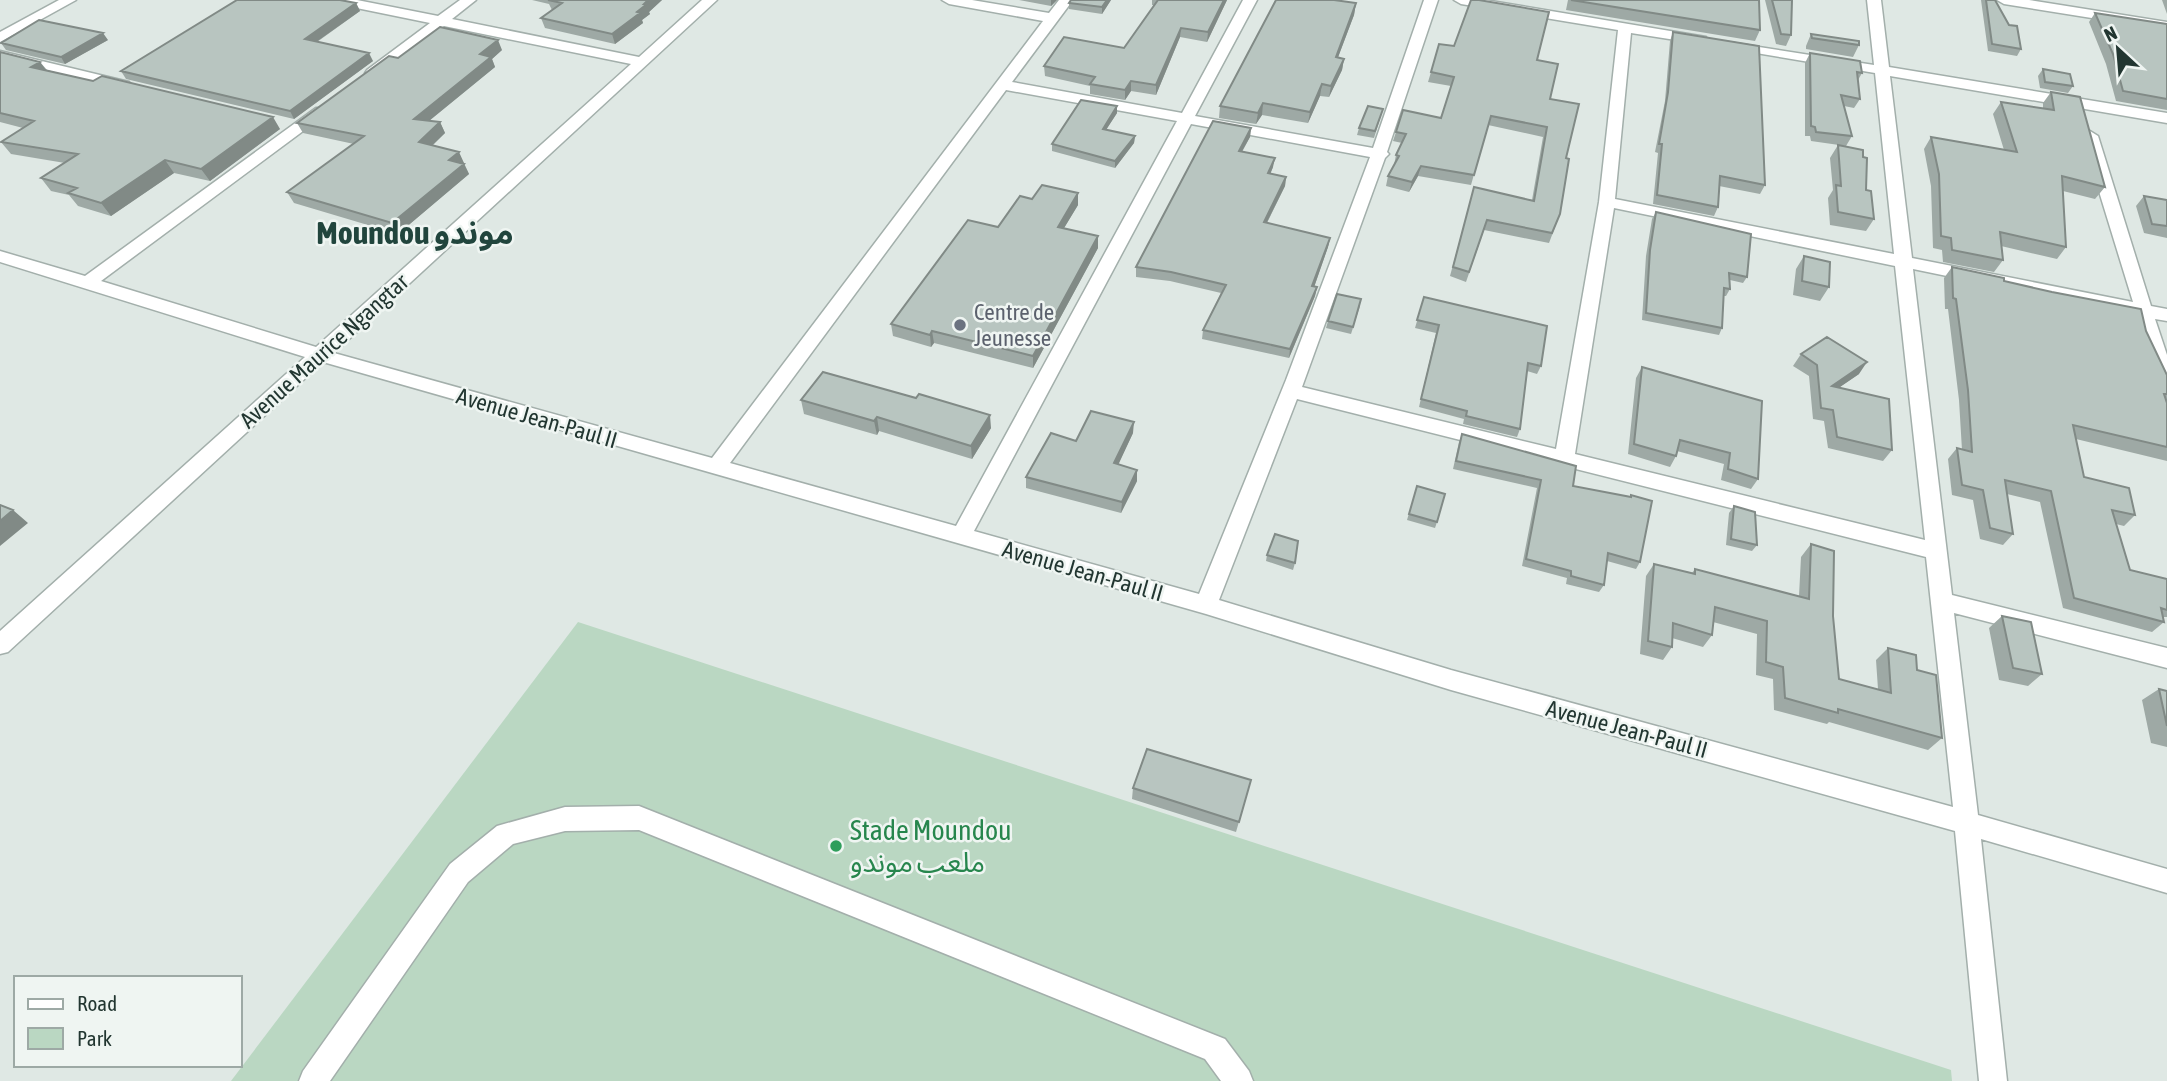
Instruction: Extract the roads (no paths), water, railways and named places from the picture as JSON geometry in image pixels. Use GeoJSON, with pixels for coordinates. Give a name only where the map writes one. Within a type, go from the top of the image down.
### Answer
{"type":"FeatureCollection","features":[{"type":"Feature","properties":{"kind":"street"},"geometry":{"type":"LineString","coordinates":[[0,38],[69,0]]}},
{"type":"Feature","properties":{"kind":"street"},"geometry":{"type":"LineString","coordinates":[[337,0],[642,62]]}},
{"type":"Feature","properties":{"kind":"street"},"geometry":{"type":"LineString","coordinates":[[354,86],[469,0]]}},
{"type":"Feature","properties":{"kind":"street","name":"Avenue Maurice Ngangtar"},"geometry":{"type":"LineString","coordinates":[[0,645],[710,0]]}},
{"type":"Feature","properties":{"kind":"street"},"geometry":{"type":"LineString","coordinates":[[949,0],[1052,18]]}},
{"type":"Feature","properties":{"kind":"street"},"geometry":{"type":"LineString","coordinates":[[715,468],[1066,0]]}},
{"type":"Feature","properties":{"kind":"street"},"geometry":{"type":"LineString","coordinates":[[961,537],[1250,0]]}},
{"type":"Feature","properties":{"kind":"street"},"geometry":{"type":"LineString","coordinates":[[1206,605],[1292,391],[1381,154],[1431,0]]}},
{"type":"Feature","properties":{"kind":"street"},"geometry":{"type":"LineString","coordinates":[[1461,0],[2167,118]]}},
{"type":"Feature","properties":{"kind":"street"},"geometry":{"type":"LineString","coordinates":[[1874,0],[1967,823],[1993,1081]]}},
{"type":"Feature","properties":{"kind":"street"},"geometry":{"type":"LineString","coordinates":[[2004,0],[2167,26]]}},
{"type":"Feature","properties":{"kind":"street"},"geometry":{"type":"LineString","coordinates":[[1564,459],[1607,202],[1625,28]]}},
{"type":"Feature","properties":{"kind":"street"},"geometry":{"type":"LineString","coordinates":[[0,55],[136,88]]}},
{"type":"Feature","properties":{"kind":"street"},"geometry":{"type":"LineString","coordinates":[[1002,85],[1381,154]]}},
{"type":"Feature","properties":{"kind":"street"},"geometry":{"type":"LineString","coordinates":[[89,282],[292,125],[332,103]]}},
{"type":"Feature","properties":{"kind":"street"},"geometry":{"type":"LineString","coordinates":[[2080,104],[2167,385]]}},
{"type":"Feature","properties":{"kind":"street"},"geometry":{"type":"LineString","coordinates":[[1607,202],[2167,315]]}},
{"type":"Feature","properties":{"kind":"street","name":"Avenue Jean-Paul II"},"geometry":{"type":"LineString","coordinates":[[0,256],[320,355],[1206,605],[1451,680],[2167,881]]}},
{"type":"Feature","properties":{"kind":"street"},"geometry":{"type":"LineString","coordinates":[[1292,391],[1936,551]]}},
{"type":"Feature","properties":{"kind":"street"},"geometry":{"type":"LineString","coordinates":[[1942,601],[2167,658]]}},
{"type":"Feature","properties":{"kind":"street"},"geometry":{"type":"LineString","coordinates":[[313,1081],[459,873],[506,834],[565,819],[639,818],[1216,1049],[1239,1081]]}},
{"type":"Feature","properties":{"kind":"place","name":"Centre de Jeunesse"},"geometry":{"type":"Point","coordinates":[960,325]}},
{"type":"Feature","properties":{"kind":"place","name":"Stade Moundou ملعب موندو"},"geometry":{"type":"Point","coordinates":[836,846]}},
{"type":"Feature","properties":{"kind":"district","name":"Moundou موندو"},"geometry":{"type":"Point","coordinates":[415,232]}}]}
